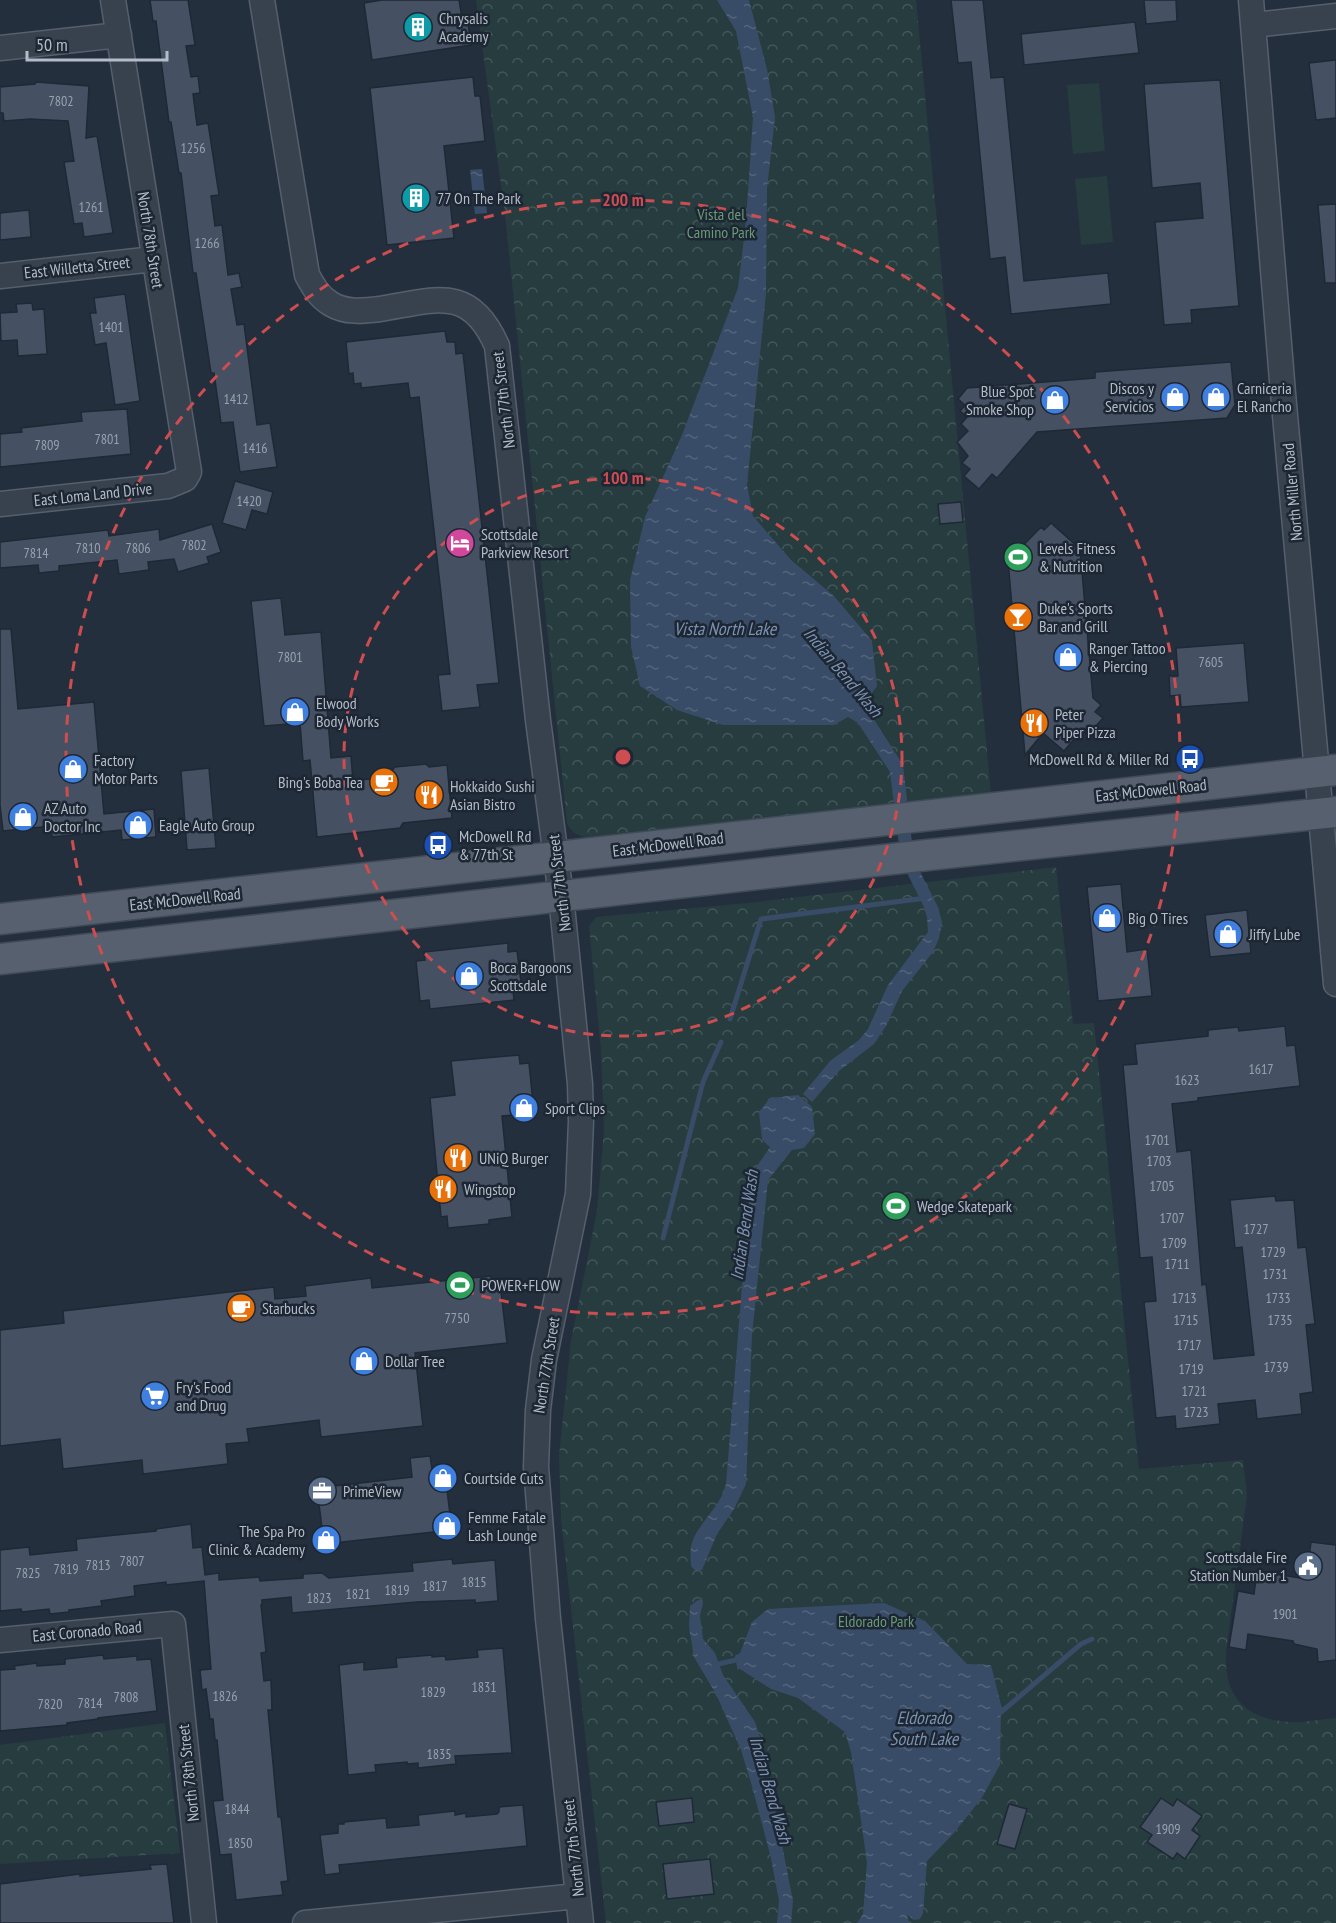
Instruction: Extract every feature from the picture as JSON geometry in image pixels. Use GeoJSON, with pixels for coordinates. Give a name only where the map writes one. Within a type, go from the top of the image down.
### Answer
{"type":"FeatureCollection","features":[{"type":"Feature","properties":{"kind":"main road","name":"East McDowell Road"},"geometry":{"type":"LineString","coordinates":[[0,919],[1326,771]]}},
{"type":"Feature","properties":{"kind":"main road"},"geometry":{"type":"LineString","coordinates":[[0,959],[928,855],[1328,813]]}},
{"type":"Feature","properties":{"kind":"street","name":"North 78th Street"},"geometry":{"type":"LineString","coordinates":[[113,0],[189,464],[186,479]]}},
{"type":"Feature","properties":{"kind":"street","name":"North 77th Street"},"geometry":{"type":"LineString","coordinates":[[262,0],[307,275],[317,292],[330,304],[348,311],[366,311],[436,300],[454,301],[476,314],[490,328],[497,346],[538,720],[561,896],[580,1084],[578,1194],[544,1360],[538,1410],[536,1467],[548,1619],[581,1923]]}},
{"type":"Feature","properties":{"kind":"street","name":"North Miller Road"},"geometry":{"type":"LineString","coordinates":[[1251,0],[1326,771],[1336,984]]}},
{"type":"Feature","properties":{"kind":"street"},"geometry":{"type":"LineString","coordinates":[[1254,25],[1336,16]]}},
{"type":"Feature","properties":{"kind":"street"},"geometry":{"type":"LineString","coordinates":[[0,48],[119,35]]}},
{"type":"Feature","properties":{"kind":"street","name":"East Willetta Street"},"geometry":{"type":"LineString","coordinates":[[0,276],[154,259]]}},
{"type":"Feature","properties":{"kind":"street","name":"East Loma Land Drive"},"geometry":{"type":"LineString","coordinates":[[0,504],[168,486],[186,479]]}},
{"type":"Feature","properties":{"kind":"street","name":"North 78th Street"},"geometry":{"type":"LineString","coordinates":[[173,1624],[204,1923]]}},
{"type":"Feature","properties":{"kind":"street","name":"East Coronado Road"},"geometry":{"type":"LineString","coordinates":[[0,1640],[173,1624]]}},
{"type":"Feature","properties":{"kind":"street"},"geometry":{"type":"LineString","coordinates":[[304,1923],[578,1896]]}},
{"type":"Feature","properties":{"kind":"green space","name":"Vista del Camino Park"},"geometry":{"type":"Polygon","coordinates":[[[476,0],[916,0],[991,794],[586,837],[574,833],[567,823],[505,214],[476,0]]]}},
{"type":"Feature","properties":{"kind":"green space"},"geometry":{"type":"Polygon","coordinates":[[[1099,83],[1105,151],[1073,154],[1067,85],[1099,83]]]}},
{"type":"Feature","properties":{"kind":"green space"},"geometry":{"type":"Polygon","coordinates":[[[1107,176],[1113,242],[1081,245],[1075,179],[1107,176]]]}},
{"type":"Feature","properties":{"kind":"green space","name":"Eldorado Park"},"geometry":{"type":"Polygon","coordinates":[[[1056,867],[1073,1024],[1094,1023],[1139,1469],[1243,1460],[1247,1495],[1226,1652],[1226,1668],[1233,1693],[1249,1710],[1260,1716],[1289,1722],[1336,1718],[1336,1923],[606,1923],[561,1518],[559,1456],[571,1341],[597,1211],[604,1130],[601,1050],[589,926],[596,917],[748,903],[1056,867]]]}},
{"type":"Feature","properties":{"kind":"green space"},"geometry":{"type":"Polygon","coordinates":[[[165,1723],[180,1853],[0,1864],[0,1745],[165,1723]]]}},
{"type":"Feature","properties":{"kind":"water","name":"Vista North Lake"},"geometry":{"type":"Polygon","coordinates":[[[717,0],[749,0],[767,69],[775,117],[767,189],[766,293],[747,485],[753,516],[791,560],[834,596],[872,641],[877,686],[864,704],[903,765],[914,860],[938,907],[942,922],[933,952],[902,991],[886,1026],[874,1044],[839,1071],[812,1102],[803,1094],[830,1061],[859,1040],[868,1029],[888,985],[928,932],[924,907],[901,861],[890,772],[858,723],[848,717],[834,725],[723,725],[677,710],[640,686],[631,647],[630,580],[645,517],[682,435],[738,288],[746,221],[753,117],[736,31],[717,0]]]}},
{"type":"Feature","properties":{"kind":"water"},"geometry":{"type":"Polygon","coordinates":[[[482,169],[487,213],[475,214],[470,170],[482,169]]]}},
{"type":"Feature","properties":{"kind":"water"},"geometry":{"type":"Polygon","coordinates":[[[798,1095],[812,1107],[815,1134],[804,1148],[792,1150],[768,1180],[752,1335],[746,1484],[734,1509],[717,1534],[702,1570],[696,1571],[691,1566],[693,1539],[719,1501],[726,1484],[751,1175],[770,1147],[762,1140],[759,1112],[770,1098],[798,1095]]]}},
{"type":"Feature","properties":{"kind":"water"},"geometry":{"type":"Polygon","coordinates":[[[698,1600],[703,1603],[700,1616],[703,1639],[715,1653],[723,1675],[755,1722],[763,1746],[763,1774],[773,1799],[793,1901],[791,1923],[777,1923],[779,1901],[771,1858],[741,1750],[716,1694],[694,1657],[689,1627],[690,1606],[698,1600]]]}},
{"type":"Feature","properties":{"kind":"water","name":"Eldorado South Lake"},"geometry":{"type":"Polygon","coordinates":[[[884,1603],[925,1621],[967,1664],[991,1665],[1001,1705],[1000,1765],[981,1799],[953,1834],[927,1861],[923,1913],[920,1919],[914,1920],[907,1915],[909,1923],[857,1923],[863,1914],[867,1862],[851,1752],[845,1732],[798,1698],[771,1689],[737,1667],[735,1656],[740,1653],[752,1622],[768,1609],[884,1603]]]}},
{"type":"Feature","properties":{"kind":"building"},"geometry":{"type":"Polygon","coordinates":[[[150,0],[188,0],[195,45],[186,46],[191,77],[198,76],[200,93],[193,94],[197,125],[208,123],[219,195],[211,196],[215,226],[222,225],[228,275],[239,273],[242,287],[231,289],[237,325],[244,324],[257,425],[270,423],[277,467],[240,472],[233,422],[221,423],[196,273],[193,273],[181,173],[179,173],[171,122],[169,122],[156,21],[153,21],[150,0]]]}},
{"type":"Feature","properties":{"kind":"building","name":"Chrysalis Academy"},"geometry":{"type":"Polygon","coordinates":[[[382,0],[459,0],[463,24],[468,23],[471,45],[372,60],[364,3],[382,0]]]}},
{"type":"Feature","properties":{"kind":"building"},"geometry":{"type":"Polygon","coordinates":[[[951,0],[983,0],[991,78],[1004,77],[1024,281],[1108,273],[1111,304],[1011,314],[1005,257],[990,259],[971,62],[958,63],[951,0]]]}},
{"type":"Feature","properties":{"kind":"building"},"geometry":{"type":"Polygon","coordinates":[[[1144,0],[1176,0],[1177,21],[1146,24],[1144,0]]]}},
{"type":"Feature","properties":{"kind":"building"},"geometry":{"type":"Polygon","coordinates":[[[1135,22],[1139,53],[1024,65],[1021,34],[1135,22]]]}},
{"type":"Feature","properties":{"kind":"building"},"geometry":{"type":"Polygon","coordinates":[[[1336,60],[1336,118],[1316,120],[1309,63],[1336,60]]]}},
{"type":"Feature","properties":{"kind":"building","name":"77 On The Park"},"geometry":{"type":"Polygon","coordinates":[[[473,77],[475,96],[480,96],[485,141],[444,146],[454,238],[387,245],[370,88],[473,77]]]}},
{"type":"Feature","properties":{"kind":"building"},"geometry":{"type":"Polygon","coordinates":[[[1220,80],[1239,306],[1191,310],[1192,323],[1164,325],[1155,222],[1203,218],[1200,183],[1152,188],[1144,84],[1220,80]]]}},
{"type":"Feature","properties":{"kind":"building"},"geometry":{"type":"Polygon","coordinates":[[[36,82],[89,86],[86,138],[97,136],[113,233],[84,237],[82,223],[74,224],[64,162],[74,161],[68,121],[30,119],[4,121],[3,113],[0,113],[0,87],[35,84],[36,82]]]}},
{"type":"Feature","properties":{"kind":"building"},"geometry":{"type":"Polygon","coordinates":[[[1336,204],[1336,283],[1325,283],[1318,205],[1336,204]]]}},
{"type":"Feature","properties":{"kind":"building"},"geometry":{"type":"Polygon","coordinates":[[[29,210],[31,237],[0,240],[0,213],[29,210]]]}},
{"type":"Feature","properties":{"kind":"building"},"geometry":{"type":"Polygon","coordinates":[[[125,294],[140,401],[115,405],[106,343],[95,345],[90,313],[96,313],[94,298],[125,294]]]}},
{"type":"Feature","properties":{"kind":"building"},"geometry":{"type":"Polygon","coordinates":[[[32,303],[33,310],[44,309],[47,354],[18,356],[17,340],[1,341],[0,313],[17,312],[16,304],[32,303]]]}},
{"type":"Feature","properties":{"kind":"building","name":"Scottsdale Parkview Resort"},"geometry":{"type":"Polygon","coordinates":[[[445,331],[447,342],[455,342],[456,354],[463,353],[499,683],[477,685],[480,707],[442,711],[438,675],[450,674],[419,397],[410,398],[408,383],[361,388],[361,383],[354,384],[353,373],[349,374],[346,342],[445,331]]]}},
{"type":"Feature","properties":{"kind":"building"},"geometry":{"type":"Polygon","coordinates":[[[1231,362],[1235,405],[1227,418],[1037,432],[997,478],[992,474],[979,489],[964,476],[970,469],[962,463],[968,456],[957,442],[968,431],[961,424],[967,417],[960,411],[965,405],[958,399],[967,388],[1095,378],[1095,372],[1231,362]]]}},
{"type":"Feature","properties":{"kind":"building"},"geometry":{"type":"Polygon","coordinates":[[[127,409],[131,454],[0,467],[0,434],[22,432],[21,428],[82,421],[81,412],[127,409]]]}},
{"type":"Feature","properties":{"kind":"building"},"geometry":{"type":"Polygon","coordinates":[[[235,481],[273,492],[267,514],[252,510],[246,530],[222,523],[235,481]]]}},
{"type":"Feature","properties":{"kind":"building"},"geometry":{"type":"Polygon","coordinates":[[[961,502],[963,522],[940,524],[938,504],[961,502]]]}},
{"type":"Feature","properties":{"kind":"building"},"geometry":{"type":"Polygon","coordinates":[[[1051,523],[1080,549],[1093,698],[1101,705],[1095,712],[1103,718],[1088,735],[1082,730],[1064,751],[1043,733],[1025,755],[1008,561],[1041,527],[1044,530],[1051,523]]]}},
{"type":"Feature","properties":{"kind":"building"},"geometry":{"type":"Polygon","coordinates":[[[212,524],[221,552],[207,557],[209,563],[178,572],[174,559],[148,562],[149,570],[119,574],[117,560],[59,566],[59,571],[39,573],[38,565],[0,568],[0,542],[108,530],[109,536],[159,529],[160,540],[212,524]]]}},
{"type":"Feature","properties":{"kind":"building"},"geometry":{"type":"Polygon","coordinates":[[[281,598],[285,635],[321,632],[331,758],[351,756],[353,781],[386,777],[395,767],[426,764],[429,767],[447,765],[452,818],[403,823],[400,828],[317,837],[310,760],[303,761],[300,723],[264,726],[251,601],[281,598]]]}},
{"type":"Feature","properties":{"kind":"building"},"geometry":{"type":"Polygon","coordinates":[[[0,629],[11,629],[18,709],[94,702],[104,814],[154,809],[156,837],[122,840],[121,830],[52,837],[51,826],[3,831],[0,805],[0,629]]]}},
{"type":"Feature","properties":{"kind":"building"},"geometry":{"type":"Polygon","coordinates":[[[1244,643],[1249,702],[1181,707],[1180,695],[1170,696],[1169,676],[1178,676],[1176,648],[1244,643]]]}},
{"type":"Feature","properties":{"kind":"building"},"geometry":{"type":"Polygon","coordinates":[[[209,768],[216,848],[187,850],[181,771],[209,768]]]}},
{"type":"Feature","properties":{"kind":"building","name":"Big O Tires"},"geometry":{"type":"Polygon","coordinates":[[[1121,884],[1127,952],[1147,949],[1152,996],[1098,1001],[1087,887],[1121,884]]]}},
{"type":"Feature","properties":{"kind":"building","name":"Jiffy Lube"},"geometry":{"type":"Polygon","coordinates":[[[1247,910],[1251,953],[1210,957],[1205,915],[1247,910]]]}},
{"type":"Feature","properties":{"kind":"building","name":"Boca Bargoons Scottsdale"},"geometry":{"type":"Polygon","coordinates":[[[508,943],[508,952],[517,951],[522,990],[513,991],[514,1000],[430,1009],[429,1000],[420,1001],[416,961],[425,960],[424,952],[508,943]]]}},
{"type":"Feature","properties":{"kind":"building"},"geometry":{"type":"Polygon","coordinates":[[[1285,1026],[1287,1046],[1295,1045],[1300,1086],[1198,1098],[1198,1101],[1172,1104],[1177,1152],[1191,1150],[1202,1285],[1206,1284],[1214,1359],[1254,1355],[1242,1247],[1235,1248],[1230,1200],[1275,1196],[1276,1201],[1294,1200],[1298,1248],[1306,1247],[1315,1324],[1306,1325],[1313,1392],[1300,1394],[1302,1414],[1257,1419],[1255,1400],[1218,1404],[1220,1424],[1176,1429],[1175,1416],[1156,1418],[1144,1302],[1156,1301],[1152,1257],[1140,1258],[1123,1065],[1137,1064],[1135,1044],[1208,1036],[1208,1030],[1238,1027],[1239,1031],[1285,1026]]]}},
{"type":"Feature","properties":{"kind":"building"},"geometry":{"type":"Polygon","coordinates":[[[519,1055],[520,1064],[529,1063],[534,1113],[502,1116],[512,1217],[489,1220],[489,1224],[448,1228],[447,1216],[441,1217],[430,1098],[455,1095],[451,1061],[519,1055]]]}},
{"type":"Feature","properties":{"kind":"building","name":"Fry's Food and Drug"},"geometry":{"type":"Polygon","coordinates":[[[491,1276],[492,1284],[500,1283],[507,1343],[415,1353],[423,1426],[321,1437],[319,1420],[247,1429],[249,1442],[226,1444],[228,1464],[143,1474],[142,1460],[63,1469],[60,1439],[0,1446],[0,1330],[64,1323],[63,1311],[274,1287],[275,1299],[306,1296],[305,1286],[371,1278],[372,1288],[491,1276]]]}},
{"type":"Feature","properties":{"kind":"building"},"geometry":{"type":"Polygon","coordinates":[[[430,1456],[433,1475],[445,1474],[452,1530],[324,1544],[317,1488],[412,1477],[410,1458],[430,1456]]]}},
{"type":"Feature","properties":{"kind":"building"},"geometry":{"type":"Polygon","coordinates":[[[191,1524],[193,1548],[202,1547],[205,1575],[219,1573],[219,1580],[259,1577],[260,1581],[303,1578],[303,1574],[322,1573],[329,1578],[413,1571],[412,1563],[452,1559],[453,1564],[495,1560],[498,1601],[417,1602],[292,1613],[291,1597],[262,1600],[266,1652],[261,1653],[264,1681],[271,1680],[272,1710],[268,1710],[278,1817],[281,1817],[288,1881],[281,1882],[283,1895],[236,1900],[231,1854],[220,1855],[213,1801],[223,1800],[217,1740],[215,1740],[213,1719],[210,1719],[206,1689],[202,1690],[200,1670],[211,1669],[204,1581],[134,1586],[135,1596],[101,1601],[102,1606],[69,1610],[69,1612],[50,1614],[49,1609],[22,1612],[21,1609],[0,1611],[0,1550],[29,1547],[30,1555],[77,1550],[76,1539],[156,1531],[156,1529],[191,1524]]]}},
{"type":"Feature","properties":{"kind":"building"},"geometry":{"type":"Polygon","coordinates":[[[1311,1542],[1336,1545],[1336,1660],[1318,1662],[1317,1649],[1294,1644],[1293,1641],[1248,1634],[1246,1650],[1229,1647],[1238,1591],[1254,1594],[1257,1571],[1306,1579],[1311,1542]]]}},
{"type":"Feature","properties":{"kind":"building"},"geometry":{"type":"Polygon","coordinates":[[[503,1648],[512,1753],[455,1756],[456,1764],[418,1768],[418,1763],[407,1764],[407,1762],[375,1765],[376,1772],[348,1775],[339,1665],[364,1662],[364,1670],[397,1667],[396,1658],[432,1655],[432,1657],[445,1656],[446,1660],[478,1657],[477,1650],[503,1648]]]}},
{"type":"Feature","properties":{"kind":"building"},"geometry":{"type":"Polygon","coordinates":[[[103,1655],[104,1659],[137,1656],[137,1660],[151,1659],[157,1711],[98,1718],[67,1723],[67,1725],[0,1731],[0,1670],[15,1669],[14,1666],[37,1663],[37,1666],[65,1664],[65,1659],[103,1655]]]}},
{"type":"Feature","properties":{"kind":"building"},"geometry":{"type":"Polygon","coordinates":[[[692,1798],[694,1822],[659,1826],[656,1802],[692,1798]]]}},
{"type":"Feature","properties":{"kind":"building"},"geometry":{"type":"Polygon","coordinates":[[[1161,1798],[1173,1806],[1177,1799],[1202,1816],[1192,1830],[1200,1836],[1185,1859],[1177,1853],[1173,1859],[1147,1842],[1152,1835],[1140,1827],[1161,1798]]]}},
{"type":"Feature","properties":{"kind":"building"},"geometry":{"type":"Polygon","coordinates":[[[1009,1804],[1027,1809],[1015,1849],[997,1844],[1009,1804]]]}},
{"type":"Feature","properties":{"kind":"building"},"geometry":{"type":"Polygon","coordinates":[[[523,1805],[527,1846],[339,1865],[340,1873],[325,1875],[320,1835],[338,1833],[338,1824],[386,1818],[387,1828],[419,1825],[418,1815],[455,1811],[455,1815],[466,1813],[466,1817],[497,1814],[499,1807],[523,1805]]]}},
{"type":"Feature","properties":{"kind":"building"},"geometry":{"type":"Polygon","coordinates":[[[710,1859],[714,1894],[667,1899],[663,1864],[710,1859]]]}},
{"type":"Feature","properties":{"kind":"building"},"geometry":{"type":"Polygon","coordinates":[[[167,1864],[174,1923],[0,1923],[0,1884],[80,1874],[80,1876],[151,1869],[150,1865],[167,1864]]]}},
{"type":"Feature","properties":{"kind":"waterway"},"geometry":{"type":"LineString","coordinates":[[730,1019],[761,919],[926,898]]}},
{"type":"Feature","properties":{"kind":"waterway"},"geometry":{"type":"LineString","coordinates":[[663,1238],[703,1082],[721,1042]]}},
{"type":"Feature","properties":{"kind":"waterway"},"geometry":{"type":"LineString","coordinates":[[1000,1713],[1081,1644],[1092,1639]]}},
{"type":"Feature","properties":{"kind":"waterway"},"geometry":{"type":"LineString","coordinates":[[714,1665],[736,1660]]}},
{"type":"Feature","properties":{"kind":"place","name":"Chrysalis Academy"},"geometry":{"type":"Point","coordinates":[418,27]}},
{"type":"Feature","properties":{"kind":"place","name":"77 On The Park"},"geometry":{"type":"Point","coordinates":[416,198]}},
{"type":"Feature","properties":{"kind":"place","name":"Discos y Servicios"},"geometry":{"type":"Point","coordinates":[1175,397]}},
{"type":"Feature","properties":{"kind":"place","name":"Carniceria El Rancho"},"geometry":{"type":"Point","coordinates":[1216,397]}},
{"type":"Feature","properties":{"kind":"place","name":"Blue Spot Smoke Shop"},"geometry":{"type":"Point","coordinates":[1055,400]}},
{"type":"Feature","properties":{"kind":"place","name":"Scottsdale Parkview Resort"},"geometry":{"type":"Point","coordinates":[460,543]}},
{"type":"Feature","properties":{"kind":"place","name":"Levels Fitness & Nutrition"},"geometry":{"type":"Point","coordinates":[1018,557]}},
{"type":"Feature","properties":{"kind":"place","name":"Duke's Sports Bar and Grill"},"geometry":{"type":"Point","coordinates":[1018,617]}},
{"type":"Feature","properties":{"kind":"place","name":"Ranger Tattoo & Piercing"},"geometry":{"type":"Point","coordinates":[1068,657]}},
{"type":"Feature","properties":{"kind":"place","name":"Elwood Body Works"},"geometry":{"type":"Point","coordinates":[295,712]}},
{"type":"Feature","properties":{"kind":"place","name":"Peter Piper Pizza"},"geometry":{"type":"Point","coordinates":[1034,723]}},
{"type":"Feature","properties":{"kind":"place","name":"McDowell Rd & Miller Rd"},"geometry":{"type":"Point","coordinates":[1190,759]}},
{"type":"Feature","properties":{"kind":"place","name":"Factory Motor Parts"},"geometry":{"type":"Point","coordinates":[73,769]}},
{"type":"Feature","properties":{"kind":"place","name":"Bing's Boba Tea"},"geometry":{"type":"Point","coordinates":[384,782]}},
{"type":"Feature","properties":{"kind":"place","name":"Hokkaido Sushi Asian Bistro"},"geometry":{"type":"Point","coordinates":[429,795]}},
{"type":"Feature","properties":{"kind":"place","name":"AZ Auto Doctor Inc"},"geometry":{"type":"Point","coordinates":[23,817]}},
{"type":"Feature","properties":{"kind":"place","name":"Eagle Auto Group"},"geometry":{"type":"Point","coordinates":[138,825]}},
{"type":"Feature","properties":{"kind":"place","name":"McDowell Rd & 77th St"},"geometry":{"type":"Point","coordinates":[438,845]}},
{"type":"Feature","properties":{"kind":"place","name":"Big O Tires"},"geometry":{"type":"Point","coordinates":[1107,918]}},
{"type":"Feature","properties":{"kind":"place","name":"Jiffy Lube"},"geometry":{"type":"Point","coordinates":[1228,934]}},
{"type":"Feature","properties":{"kind":"place","name":"Boca Bargoons Scottsdale"},"geometry":{"type":"Point","coordinates":[469,976]}},
{"type":"Feature","properties":{"kind":"place","name":"Sport Clips"},"geometry":{"type":"Point","coordinates":[524,1108]}},
{"type":"Feature","properties":{"kind":"place","name":"UNiQ Burger"},"geometry":{"type":"Point","coordinates":[458,1158]}},
{"type":"Feature","properties":{"kind":"place","name":"Wingstop"},"geometry":{"type":"Point","coordinates":[443,1189]}},
{"type":"Feature","properties":{"kind":"place","name":"Wedge Skatepark"},"geometry":{"type":"Point","coordinates":[896,1206]}},
{"type":"Feature","properties":{"kind":"place","name":"POWER+FLOW"},"geometry":{"type":"Point","coordinates":[460,1285]}},
{"type":"Feature","properties":{"kind":"place","name":"Starbucks"},"geometry":{"type":"Point","coordinates":[241,1308]}},
{"type":"Feature","properties":{"kind":"place","name":"Dollar Tree"},"geometry":{"type":"Point","coordinates":[364,1361]}},
{"type":"Feature","properties":{"kind":"place","name":"Fry's Food and Drug"},"geometry":{"type":"Point","coordinates":[155,1396]}},
{"type":"Feature","properties":{"kind":"place","name":"Courtside Cuts"},"geometry":{"type":"Point","coordinates":[443,1478]}},
{"type":"Feature","properties":{"kind":"place","name":"PrimeView"},"geometry":{"type":"Point","coordinates":[322,1491]}},
{"type":"Feature","properties":{"kind":"place","name":"Femme Fatale Lash Lounge"},"geometry":{"type":"Point","coordinates":[447,1526]}},
{"type":"Feature","properties":{"kind":"place","name":"The Spa Pro Clinic & Academy"},"geometry":{"type":"Point","coordinates":[326,1540]}},
{"type":"Feature","properties":{"kind":"place","name":"Scottsdale Fire Station Number 1"},"geometry":{"type":"Point","coordinates":[1308,1566]}},
{"type":"Feature","properties":{"kind":"water label","name":"Indian Bend Wash"},"geometry":{"type":"Point","coordinates":[843,672]}},
{"type":"Feature","properties":{"kind":"water label","name":"Indian Bend Wash"},"geometry":{"type":"Point","coordinates":[744,1225]}},
{"type":"Feature","properties":{"kind":"water label","name":"Indian Bend Wash"},"geometry":{"type":"Point","coordinates":[771,1790]}}]}
